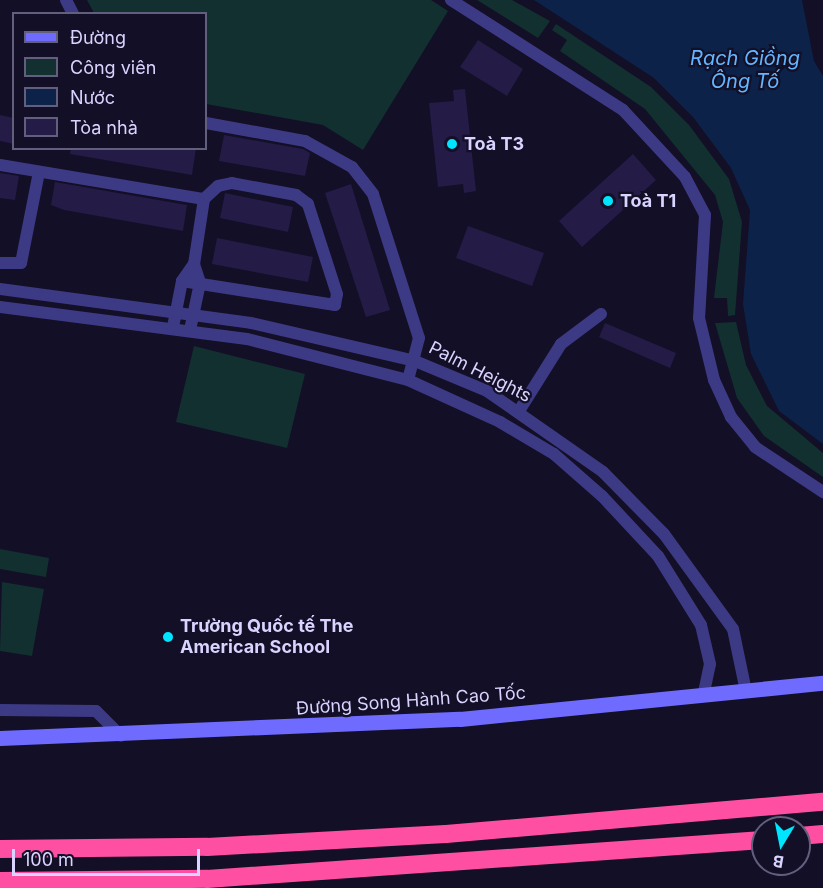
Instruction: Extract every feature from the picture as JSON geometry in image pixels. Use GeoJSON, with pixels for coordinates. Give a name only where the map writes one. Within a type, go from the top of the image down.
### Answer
{"type":"FeatureCollection","features":[{"type":"Feature","properties":{"kind":"highway"},"geometry":{"type":"LineString","coordinates":[[0,849],[207,847],[434,834],[823,802]]}},
{"type":"Feature","properties":{"kind":"highway"},"geometry":{"type":"LineString","coordinates":[[0,881],[219,878],[751,841]]}},
{"type":"Feature","properties":{"kind":"main road","name":"Đường Song Hành Cao Tốc"},"geometry":{"type":"LineString","coordinates":[[0,738],[122,737],[460,719],[823,683]]}},
{"type":"Feature","properties":{"kind":"street"},"geometry":{"type":"LineString","coordinates":[[451,0],[623,110],[685,177],[705,215],[699,318],[719,392],[738,427],[766,458],[823,492]]}},
{"type":"Feature","properties":{"kind":"street","name":"Palm Heights"},"geometry":{"type":"LineString","coordinates":[[207,123],[304,141],[352,167],[373,195],[385,229],[419,338],[415,361],[519,411],[603,472],[694,571],[733,629],[746,692]]}},
{"type":"Feature","properties":{"kind":"street"},"geometry":{"type":"LineString","coordinates":[[0,165],[204,199]]}},
{"type":"Feature","properties":{"kind":"street"},"geometry":{"type":"LineString","coordinates":[[0,263],[21,263],[39,172]]}},
{"type":"Feature","properties":{"kind":"street"},"geometry":{"type":"LineString","coordinates":[[182,281],[200,283],[319,307],[335,305],[337,294],[308,204],[296,195],[232,183],[218,186],[204,199],[194,264],[200,283],[190,330]]}},
{"type":"Feature","properties":{"kind":"street"},"geometry":{"type":"LineString","coordinates":[[172,327],[182,281],[194,264]]}},
{"type":"Feature","properties":{"kind":"street"},"geometry":{"type":"LineString","coordinates":[[0,289],[194,312],[415,361],[408,380]]}},
{"type":"Feature","properties":{"kind":"street","name":"Palm Heights"},"geometry":{"type":"LineString","coordinates":[[0,307],[190,330],[408,380],[500,422],[554,454],[602,496],[658,556],[696,610],[710,664],[703,696]]}},
{"type":"Feature","properties":{"kind":"street"},"geometry":{"type":"LineString","coordinates":[[519,411],[561,344],[601,314]]}},
{"type":"Feature","properties":{"kind":"street"},"geometry":{"type":"LineString","coordinates":[[0,710],[96,711],[122,737]]}},
{"type":"Feature","properties":{"kind":"green space"},"geometry":{"type":"Polygon","coordinates":[[[87,0],[431,0],[448,11],[363,150],[323,125],[207,104],[207,12],[93,12],[87,0]]]}},
{"type":"Feature","properties":{"kind":"green space"},"geometry":{"type":"Polygon","coordinates":[[[477,0],[512,0],[550,21],[538,38],[477,0]]]}},
{"type":"Feature","properties":{"kind":"green space"},"geometry":{"type":"Polygon","coordinates":[[[556,24],[651,87],[689,125],[729,179],[742,222],[735,315],[728,316],[727,298],[714,298],[723,222],[715,195],[645,109],[560,51],[567,40],[552,30],[556,24]]]}},
{"type":"Feature","properties":{"kind":"green space"},"geometry":{"type":"Polygon","coordinates":[[[736,322],[746,365],[767,406],[823,453],[823,477],[764,436],[737,398],[715,323],[736,322]]]}},
{"type":"Feature","properties":{"kind":"green space"},"geometry":{"type":"Polygon","coordinates":[[[194,346],[305,374],[287,448],[176,422],[194,346]]]}},
{"type":"Feature","properties":{"kind":"green space"},"geometry":{"type":"Polygon","coordinates":[[[0,549],[49,558],[46,577],[0,569],[0,549]]]}},
{"type":"Feature","properties":{"kind":"green space"},"geometry":{"type":"Polygon","coordinates":[[[2,582],[44,589],[32,656],[0,651],[2,582]]]}},
{"type":"Feature","properties":{"kind":"water","name":"Rạch Giồng Ông Tố"},"geometry":{"type":"Polygon","coordinates":[[[534,0],[802,0],[814,61],[823,76],[823,444],[779,411],[751,354],[743,304],[750,210],[731,168],[693,117],[654,78],[534,0]]]}},
{"type":"Feature","properties":{"kind":"building"},"geometry":{"type":"Polygon","coordinates":[[[478,40],[523,69],[507,96],[460,67],[478,40]]]}},
{"type":"Feature","properties":{"kind":"building","name":"Toà T3"},"geometry":{"type":"Polygon","coordinates":[[[465,89],[476,191],[464,193],[463,184],[438,187],[429,103],[454,101],[453,90],[465,89]]]}},
{"type":"Feature","properties":{"kind":"building"},"geometry":{"type":"Polygon","coordinates":[[[0,115],[12,118],[12,144],[0,141],[0,115]]]}},
{"type":"Feature","properties":{"kind":"building"},"geometry":{"type":"Polygon","coordinates":[[[224,135],[303,149],[310,153],[305,176],[219,161],[224,135]]]}},
{"type":"Feature","properties":{"kind":"building"},"geometry":{"type":"Polygon","coordinates":[[[71,150],[196,150],[192,175],[70,154],[71,150]]]}},
{"type":"Feature","properties":{"kind":"building","name":"Toà T1"},"geometry":{"type":"Polygon","coordinates":[[[633,154],[656,180],[582,247],[559,221],[633,154]]]}},
{"type":"Feature","properties":{"kind":"building"},"geometry":{"type":"Polygon","coordinates":[[[0,173],[19,176],[15,200],[0,198],[0,173]]]}},
{"type":"Feature","properties":{"kind":"building"},"geometry":{"type":"Polygon","coordinates":[[[55,182],[187,205],[183,231],[64,210],[51,205],[55,182]]]}},
{"type":"Feature","properties":{"kind":"building"},"geometry":{"type":"Polygon","coordinates":[[[351,184],[390,310],[366,317],[325,193],[351,184]]]}},
{"type":"Feature","properties":{"kind":"building"},"geometry":{"type":"Polygon","coordinates":[[[225,193],[293,207],[288,232],[220,218],[225,193]]]}},
{"type":"Feature","properties":{"kind":"building"},"geometry":{"type":"Polygon","coordinates":[[[468,226],[544,253],[532,286],[456,258],[468,226]]]}},
{"type":"Feature","properties":{"kind":"building"},"geometry":{"type":"Polygon","coordinates":[[[217,238],[313,257],[308,282],[212,264],[217,238]]]}},
{"type":"Feature","properties":{"kind":"building"},"geometry":{"type":"Polygon","coordinates":[[[605,323],[676,353],[670,368],[599,337],[605,323]]]}},
{"type":"Feature","properties":{"kind":"place","name":"Toà T3"},"geometry":{"type":"Point","coordinates":[452,144]}},
{"type":"Feature","properties":{"kind":"place","name":"Toà T1"},"geometry":{"type":"Point","coordinates":[608,201]}},
{"type":"Feature","properties":{"kind":"place","name":"Trường Quốc tế The American School"},"geometry":{"type":"Point","coordinates":[168,637]}}]}
